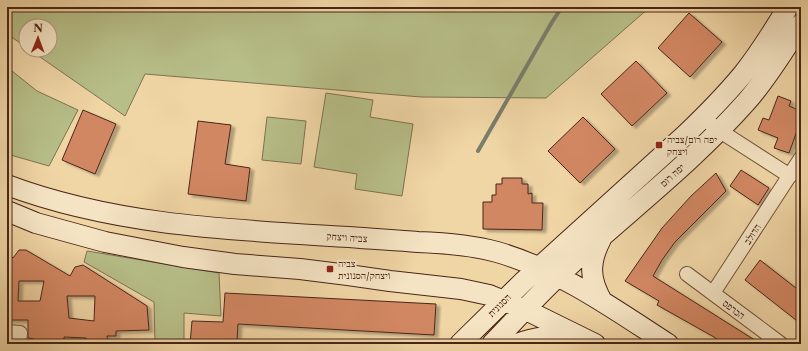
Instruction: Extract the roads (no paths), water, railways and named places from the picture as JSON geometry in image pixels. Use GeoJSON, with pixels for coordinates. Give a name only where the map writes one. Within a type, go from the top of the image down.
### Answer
{"type":"FeatureCollection","features":[{"type":"Feature","properties":{"kind":"street"},"geometry":{"type":"LineString","coordinates":[[539,267],[722,99],[759,53],[788,7]]}},
{"type":"Feature","properties":{"kind":"street","name":"יפה רום"},"geometry":{"type":"LineString","coordinates":[[526,310],[570,264],[602,238],[720,131],[763,81],[801,24]]}},
{"type":"Feature","properties":{"kind":"street"},"geometry":{"type":"LineString","coordinates":[[703,118],[720,131],[790,176]]}},
{"type":"Feature","properties":{"kind":"street","name":"הדולב"},"geometry":{"type":"LineString","coordinates":[[713,293],[801,158]]}},
{"type":"Feature","properties":{"kind":"street","name":"צביה ויצחק"},"geometry":{"type":"LineString","coordinates":[[7,185],[72,205],[167,223],[238,230],[450,244],[497,252],[539,267],[558,276],[602,301],[668,344]]}},
{"type":"Feature","properties":{"kind":"street"},"geometry":{"type":"LineString","coordinates":[[7,211],[36,223],[105,242],[182,257],[235,264],[308,270],[461,289],[489,295],[526,310],[588,341]]}},
{"type":"Feature","properties":{"kind":"street"},"geometry":{"type":"LineString","coordinates":[[602,238],[595,252],[591,271],[594,287],[602,301]]}},
{"type":"Feature","properties":{"kind":"street","name":"הסנונית"},"geometry":{"type":"LineString","coordinates":[[460,344],[539,267]]}},
{"type":"Feature","properties":{"kind":"street","name":"הכרפס"},"geometry":{"type":"LineString","coordinates":[[687,274],[781,344]]}},
{"type":"Feature","properties":{"kind":"street"},"geometry":{"type":"LineString","coordinates":[[492,344],[526,310]]}},
{"type":"Feature","properties":{"kind":"street"},"geometry":{"type":"LineString","coordinates":[[7,332],[20,332],[19,344]]}},
{"type":"Feature","properties":{"kind":"street"},"geometry":{"type":"LineString","coordinates":[[517,344],[534,338],[547,337],[588,341]]}},
{"type":"Feature","properties":{"kind":"waterway"},"geometry":{"type":"LineString","coordinates":[[478,151],[562,7]]}},
{"type":"Feature","properties":{"kind":"place","name":"יפה רום/צביה ויצחק"},"geometry":{"type":"Point","coordinates":[659,145]}},
{"type":"Feature","properties":{"kind":"place","name":"צביה ויצחק/הסנונית"},"geometry":{"type":"Point","coordinates":[330,269]}}]}
